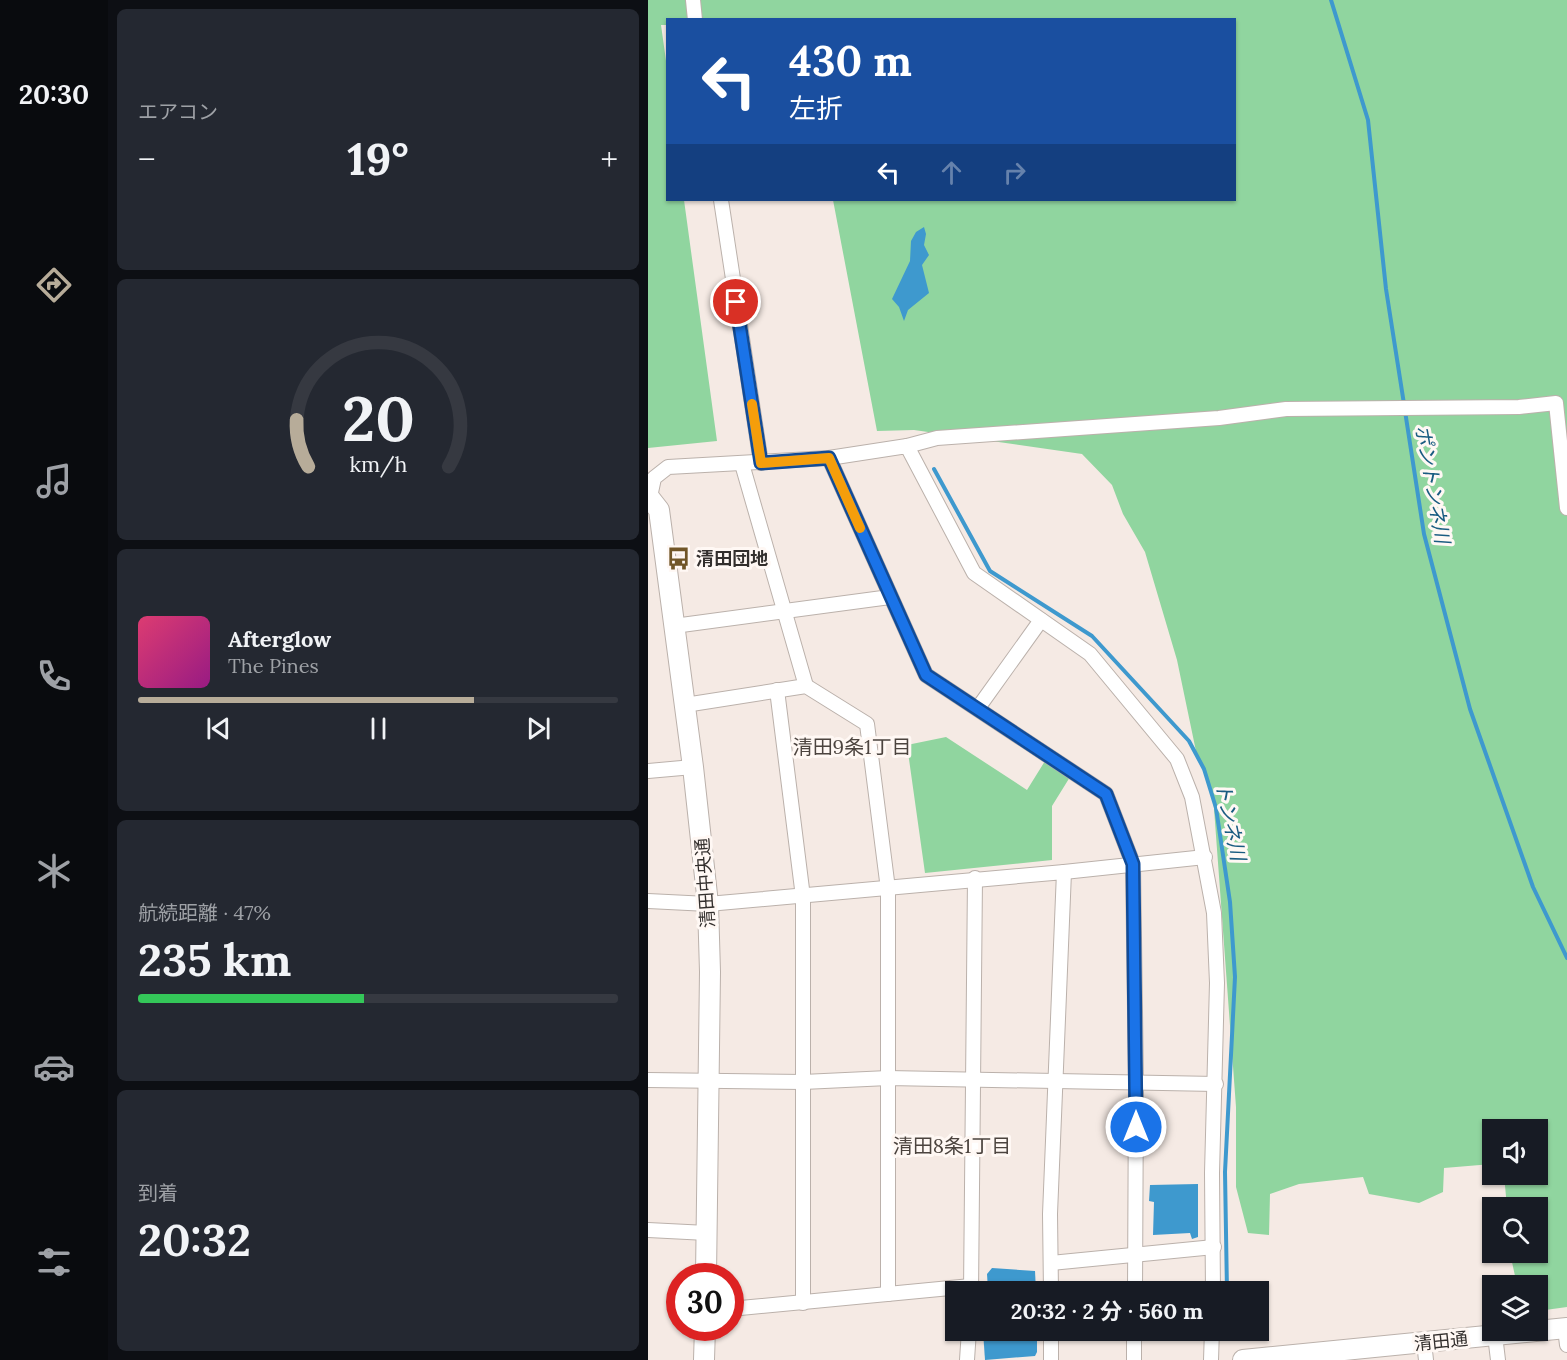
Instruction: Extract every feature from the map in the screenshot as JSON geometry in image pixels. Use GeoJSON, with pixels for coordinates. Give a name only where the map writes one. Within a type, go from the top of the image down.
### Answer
{"type":"FeatureCollection","features":[{"type":"Feature","properties":{"kind":"street"},"geometry":{"type":"LineString","coordinates":[[693,0],[695,18]]}},
{"type":"Feature","properties":{"kind":"street"},"geometry":{"type":"LineString","coordinates":[[721,201],[761,463]]}},
{"type":"Feature","properties":{"kind":"street"},"geometry":{"type":"LineString","coordinates":[[649,497],[654,478],[668,467],[829,458],[907,446],[937,438],[1219,418],[1286,409],[1519,407],[1556,403],[1567,508]]}},
{"type":"Feature","properties":{"kind":"street"},"geometry":{"type":"LineString","coordinates":[[907,446],[975,573],[1090,654],[1177,759],[1192,797],[1214,913],[1217,983],[1212,1173],[1213,1281]]}},
{"type":"Feature","properties":{"kind":"street"},"geometry":{"type":"LineString","coordinates":[[829,458],[926,675],[1106,794],[1133,864],[1136,1084],[1135,1281]]}},
{"type":"Feature","properties":{"kind":"street"},"geometry":{"type":"LineString","coordinates":[[742,464],[807,686]]}},
{"type":"Feature","properties":{"kind":"street","name":"清田中央通"},"geometry":{"type":"LineString","coordinates":[[649,497],[659,510],[693,767],[708,904],[710,972],[706,1263]]}},
{"type":"Feature","properties":{"kind":"street"},"geometry":{"type":"LineString","coordinates":[[674,626],[890,597]]}},
{"type":"Feature","properties":{"kind":"street"},"geometry":{"type":"LineString","coordinates":[[978,708],[1041,620]]}},
{"type":"Feature","properties":{"kind":"street"},"geometry":{"type":"LineString","coordinates":[[685,705],[807,686],[867,724],[888,889],[888,1294]]}},
{"type":"Feature","properties":{"kind":"street"},"geometry":{"type":"LineString","coordinates":[[777,690],[803,897],[803,1303]]}},
{"type":"Feature","properties":{"kind":"street"},"geometry":{"type":"LineString","coordinates":[[648,771],[693,767]]}},
{"type":"Feature","properties":{"kind":"street"},"geometry":{"type":"LineString","coordinates":[[648,901],[708,904],[803,897],[1205,857]]}},
{"type":"Feature","properties":{"kind":"street"},"geometry":{"type":"LineString","coordinates":[[1051,1281],[1050,1214],[1064,872]]}},
{"type":"Feature","properties":{"kind":"street"},"geometry":{"type":"LineString","coordinates":[[971,1281],[975,879]]}},
{"type":"Feature","properties":{"kind":"street"},"geometry":{"type":"LineString","coordinates":[[648,1080],[803,1082],[888,1078],[1216,1084]]}},
{"type":"Feature","properties":{"kind":"street"},"geometry":{"type":"LineString","coordinates":[[648,1230],[707,1233]]}},
{"type":"Feature","properties":{"kind":"street"},"geometry":{"type":"LineString","coordinates":[[1051,1263],[1214,1246]]}},
{"type":"Feature","properties":{"kind":"street"},"geometry":{"type":"LineString","coordinates":[[744,1308],[945,1291]]}},
{"type":"Feature","properties":{"kind":"street","name":"清田通"},"geometry":{"type":"LineString","coordinates":[[1548,1334],[1566,1334]]}},
{"type":"Feature","properties":{"kind":"street","name":"清田通"},"geometry":{"type":"LineString","coordinates":[[1244,1360],[1425,1351],[1482,1338]]}},
{"type":"Feature","properties":{"kind":"street"},"geometry":{"type":"LineString","coordinates":[[704,1360],[705,1341]]}},
{"type":"Feature","properties":{"kind":"street"},"geometry":{"type":"LineString","coordinates":[[967,1360],[968,1341]]}},
{"type":"Feature","properties":{"kind":"street"},"geometry":{"type":"LineString","coordinates":[[1051,1341],[1051,1360]]}},
{"type":"Feature","properties":{"kind":"street"},"geometry":{"type":"LineString","coordinates":[[1134,1341],[1134,1360]]}},
{"type":"Feature","properties":{"kind":"street"},"geometry":{"type":"LineString","coordinates":[[1211,1360],[1212,1341]]}},
{"type":"Feature","properties":{"kind":"street"},"geometry":{"type":"LineString","coordinates":[[1496,1341],[1498,1360]]}},
{"type":"Feature","properties":{"kind":"green space"},"geometry":{"type":"Polygon","coordinates":[[[648,0],[1567,0],[1567,1307],[1548,1310],[1548,1275],[1515,1275],[1512,1263],[1548,1263],[1548,1197],[1506,1197],[1505,1185],[1548,1185],[1548,1119],[1482,1119],[1482,1165],[1444,1168],[1443,1192],[1419,1203],[1369,1194],[1363,1177],[1299,1184],[1270,1194],[1269,1235],[1248,1233],[1236,1187],[1236,1107],[1213,795],[1197,756],[1177,660],[1145,552],[1123,514],[1112,485],[1082,454],[914,430],[877,431],[833,201],[1236,201],[1236,18],[666,18],[666,25],[661,25],[666,61],[666,201],[684,201],[717,441],[648,448],[648,0]]]}},
{"type":"Feature","properties":{"kind":"green space"},"geometry":{"type":"Polygon","coordinates":[[[946,737],[1027,790],[1045,761],[1070,777],[1052,806],[1052,860],[925,873],[907,745],[946,737]]]}},
{"type":"Feature","properties":{"kind":"water"},"geometry":{"type":"Polygon","coordinates":[[[924,227],[926,234],[924,245],[929,255],[922,265],[929,293],[908,310],[904,321],[899,307],[892,299],[910,261],[911,241],[916,232],[924,227]]]}},
{"type":"Feature","properties":{"kind":"water"},"geometry":{"type":"Polygon","coordinates":[[[1198,1184],[1198,1237],[1192,1239],[1190,1233],[1153,1235],[1154,1202],[1149,1201],[1150,1185],[1198,1184]]]}},
{"type":"Feature","properties":{"kind":"water"},"geometry":{"type":"Polygon","coordinates":[[[992,1268],[1035,1271],[1036,1281],[987,1281],[987,1274],[992,1268]]]}},
{"type":"Feature","properties":{"kind":"water"},"geometry":{"type":"Polygon","coordinates":[[[984,1341],[1037,1341],[1035,1356],[985,1360],[984,1341]]]}},
{"type":"Feature","properties":{"kind":"waterway","name":"ポントンネ川"},"geometry":{"type":"LineString","coordinates":[[1331,0],[1368,120],[1386,289],[1404,404]]}},
{"type":"Feature","properties":{"kind":"waterway","name":"ポントンネ川"},"geometry":{"type":"LineString","coordinates":[[1405,411],[1424,534],[1470,709],[1533,887],[1567,958]]}},
{"type":"Feature","properties":{"kind":"waterway","name":"トンネ川"},"geometry":{"type":"LineString","coordinates":[[934,469],[990,571],[1092,636],[1189,741],[1204,769],[1216,808],[1230,902],[1235,977],[1225,1172],[1227,1281]]}},
{"type":"Feature","properties":{"kind":"slow traffic"},"geometry":{"type":"LineString","coordinates":[[752,404],[761,463],[829,458],[860,528]]}},
{"type":"Feature","properties":{"kind":"place","name":"清田団地"},"geometry":{"type":"Point","coordinates":[678,558]}},
{"type":"Feature","properties":{"kind":"district","name":"清田9条1丁目"},"geometry":{"type":"Point","coordinates":[852,746]}},
{"type":"Feature","properties":{"kind":"district","name":"清田8条1丁目"},"geometry":{"type":"Point","coordinates":[952,1145]}},
{"type":"Feature","properties":{"kind":"route"},"geometry":{"type":"LineString","coordinates":[[736,302],[761,463],[829,458],[926,675],[1106,794],[1133,864],[1136,1127]]}}]}
